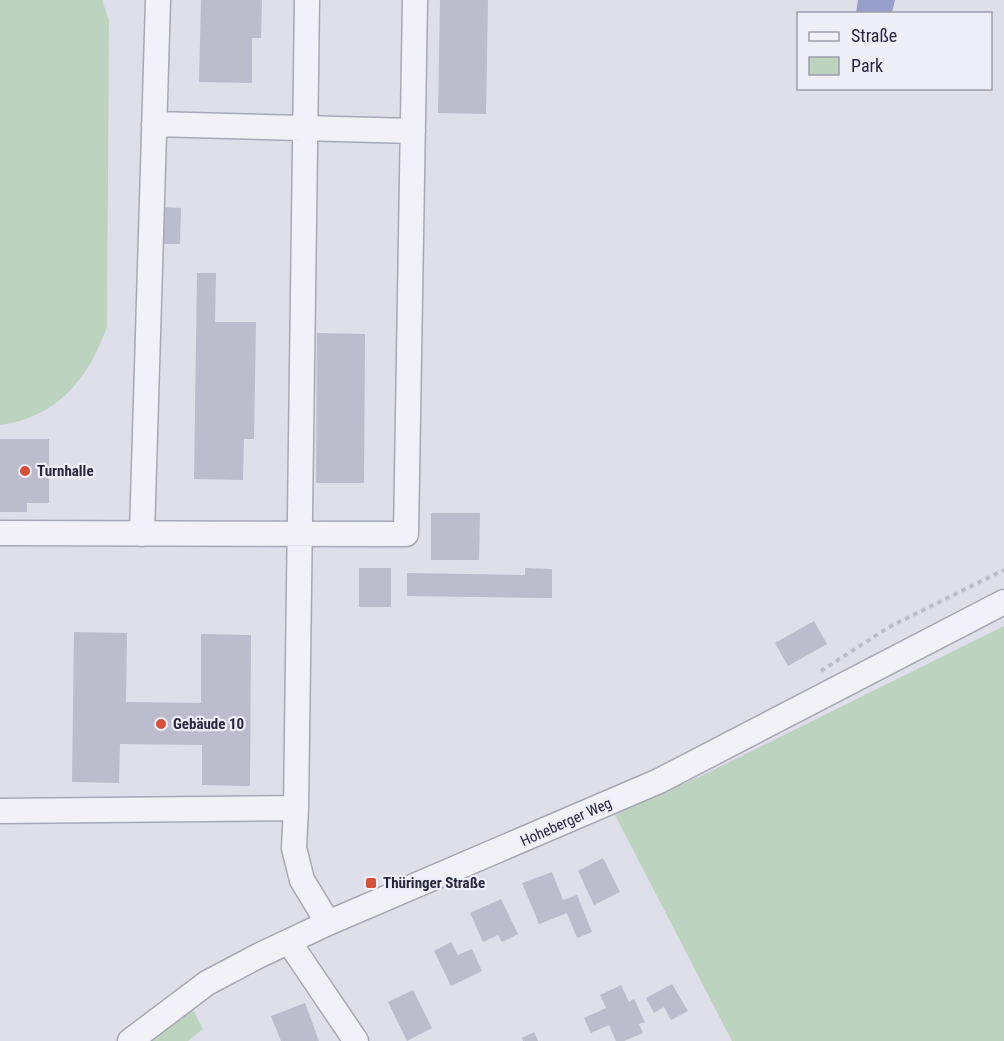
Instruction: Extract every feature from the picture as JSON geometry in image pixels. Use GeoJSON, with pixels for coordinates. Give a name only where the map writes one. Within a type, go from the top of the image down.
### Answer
{"type":"FeatureCollection","features":[{"type":"Feature","properties":{"kind":"street"},"geometry":{"type":"LineString","coordinates":[[142,534],[158,0]]}},
{"type":"Feature","properties":{"kind":"street"},"geometry":{"type":"LineString","coordinates":[[307,0],[303,128],[294,848],[302,880],[327,923]]}},
{"type":"Feature","properties":{"kind":"street"},"geometry":{"type":"LineString","coordinates":[[0,533],[406,534],[415,0]]}},
{"type":"Feature","properties":{"kind":"street"},"geometry":{"type":"LineString","coordinates":[[154,124],[412,131]]}},
{"type":"Feature","properties":{"kind":"street","name":"Hoheberger Weg"},"geometry":{"type":"LineString","coordinates":[[130,1041],[207,983],[327,923],[659,781],[772,720],[1004,602]]}},
{"type":"Feature","properties":{"kind":"street"},"geometry":{"type":"LineString","coordinates":[[0,811],[296,808]]}},
{"type":"Feature","properties":{"kind":"street"},"geometry":{"type":"LineString","coordinates":[[289,942],[356,1041]]}},
{"type":"Feature","properties":{"kind":"green space"},"geometry":{"type":"Polygon","coordinates":[[[0,0],[102,0],[109,21],[107,327],[90,363],[68,392],[39,414],[0,425],[0,0]]]}},
{"type":"Feature","properties":{"kind":"green space"},"geometry":{"type":"Polygon","coordinates":[[[1004,626],[1004,1041],[732,1041],[615,815],[707,773],[1004,626]]]}},
{"type":"Feature","properties":{"kind":"green space"},"geometry":{"type":"Polygon","coordinates":[[[192,1008],[203,1029],[188,1041],[150,1041],[192,1008]]]}},
{"type":"Feature","properties":{"kind":"water"},"geometry":{"type":"Polygon","coordinates":[[[858,0],[895,0],[892,12],[856,12],[858,0]]]}},
{"type":"Feature","properties":{"kind":"building"},"geometry":{"type":"Polygon","coordinates":[[[201,0],[262,0],[261,38],[252,38],[252,83],[199,82],[201,0]]]}},
{"type":"Feature","properties":{"kind":"building"},"geometry":{"type":"Polygon","coordinates":[[[440,0],[488,0],[486,114],[438,113],[440,0]]]}},
{"type":"Feature","properties":{"kind":"building"},"geometry":{"type":"Polygon","coordinates":[[[160,207],[181,208],[180,244],[159,244],[160,207]]]}},
{"type":"Feature","properties":{"kind":"building"},"geometry":{"type":"Polygon","coordinates":[[[197,273],[216,273],[215,322],[256,322],[254,439],[244,439],[243,480],[194,479],[197,273]]]}},
{"type":"Feature","properties":{"kind":"building"},"geometry":{"type":"Polygon","coordinates":[[[317,333],[365,334],[364,483],[316,483],[317,333]]]}},
{"type":"Feature","properties":{"kind":"building","name":"Turnhalle"},"geometry":{"type":"Polygon","coordinates":[[[0,439],[49,439],[49,503],[27,503],[27,512],[0,512],[0,439]]]}},
{"type":"Feature","properties":{"kind":"building"},"geometry":{"type":"Polygon","coordinates":[[[431,513],[480,513],[479,560],[431,560],[431,513]]]}},
{"type":"Feature","properties":{"kind":"building"},"geometry":{"type":"Polygon","coordinates":[[[359,568],[391,568],[391,607],[359,607],[359,568]]]}},
{"type":"Feature","properties":{"kind":"building"},"geometry":{"type":"Polygon","coordinates":[[[525,568],[552,569],[552,598],[407,596],[407,573],[525,575],[525,568]]]}},
{"type":"Feature","properties":{"kind":"building"},"geometry":{"type":"Polygon","coordinates":[[[814,621],[827,644],[788,666],[775,643],[814,621]]]}},
{"type":"Feature","properties":{"kind":"building","name":"Gebäude 10"},"geometry":{"type":"Polygon","coordinates":[[[74,632],[127,633],[126,702],[201,703],[201,634],[251,635],[250,786],[202,785],[202,745],[120,744],[119,783],[72,782],[74,632]]]}},
{"type":"Feature","properties":{"kind":"building"},"geometry":{"type":"Polygon","coordinates":[[[603,858],[620,892],[594,905],[578,871],[603,858]]]}},
{"type":"Feature","properties":{"kind":"building"},"geometry":{"type":"Polygon","coordinates":[[[552,872],[563,900],[577,895],[592,932],[577,938],[567,913],[539,924],[522,883],[552,872]]]}},
{"type":"Feature","properties":{"kind":"building"},"geometry":{"type":"Polygon","coordinates":[[[501,899],[518,934],[502,942],[498,935],[483,942],[470,913],[501,899]]]}},
{"type":"Feature","properties":{"kind":"building"},"geometry":{"type":"Polygon","coordinates":[[[451,942],[458,955],[472,949],[482,971],[451,986],[434,951],[451,942]]]}},
{"type":"Feature","properties":{"kind":"building"},"geometry":{"type":"Polygon","coordinates":[[[672,984],[688,1011],[671,1020],[664,1007],[654,1013],[646,998],[672,984]]]}},
{"type":"Feature","properties":{"kind":"building"},"geometry":{"type":"Polygon","coordinates":[[[621,985],[629,1002],[634,999],[645,1022],[639,1024],[643,1033],[624,1041],[616,1041],[609,1025],[591,1033],[584,1018],[606,1008],[600,995],[621,985]]]}},
{"type":"Feature","properties":{"kind":"building"},"geometry":{"type":"Polygon","coordinates":[[[413,990],[432,1028],[407,1041],[388,1002],[413,990]]]}},
{"type":"Feature","properties":{"kind":"building"},"geometry":{"type":"Polygon","coordinates":[[[305,1003],[319,1041],[281,1041],[271,1016],[305,1003]]]}},
{"type":"Feature","properties":{"kind":"building"},"geometry":{"type":"Polygon","coordinates":[[[534,1032],[538,1041],[523,1041],[522,1038],[534,1032]]]}},
{"type":"Feature","properties":{"kind":"place","name":"Turnhalle"},"geometry":{"type":"Point","coordinates":[25,471]}},
{"type":"Feature","properties":{"kind":"place","name":"Gebäude 10"},"geometry":{"type":"Point","coordinates":[161,724]}},
{"type":"Feature","properties":{"kind":"place","name":"Thüringer Straße"},"geometry":{"type":"Point","coordinates":[371,883]}}]}
